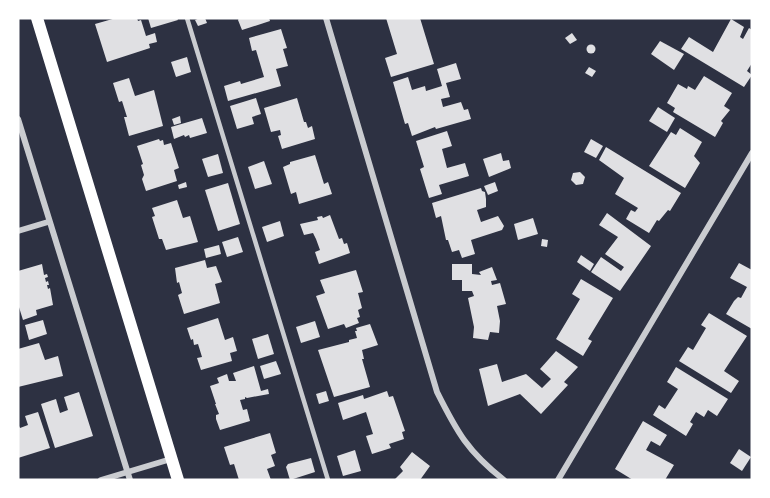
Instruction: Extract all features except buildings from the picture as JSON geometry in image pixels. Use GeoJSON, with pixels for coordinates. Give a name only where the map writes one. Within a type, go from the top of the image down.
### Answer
{"type":"FeatureCollection","features":[{"type":"Feature","properties":{"kind":"main road"},"geometry":{"type":"LineString","coordinates":[[37,18],[178,480]]}},
{"type":"Feature","properties":{"kind":"street"},"geometry":{"type":"LineString","coordinates":[[327,18],[437,392],[469,449],[504,480]]}},
{"type":"Feature","properties":{"kind":"street"},"geometry":{"type":"LineString","coordinates":[[18,120],[130,480]]}},
{"type":"Feature","properties":{"kind":"street"},"geometry":{"type":"LineString","coordinates":[[558,480],[752,153]]}},
{"type":"Feature","properties":{"kind":"street"},"geometry":{"type":"LineString","coordinates":[[18,231],[48,222]]}},
{"type":"Feature","properties":{"kind":"street"},"geometry":{"type":"LineString","coordinates":[[101,480],[171,459]]}},
{"type":"Feature","properties":{"kind":"lane"},"geometry":{"type":"LineString","coordinates":[[187,18],[328,480]]}}]}
